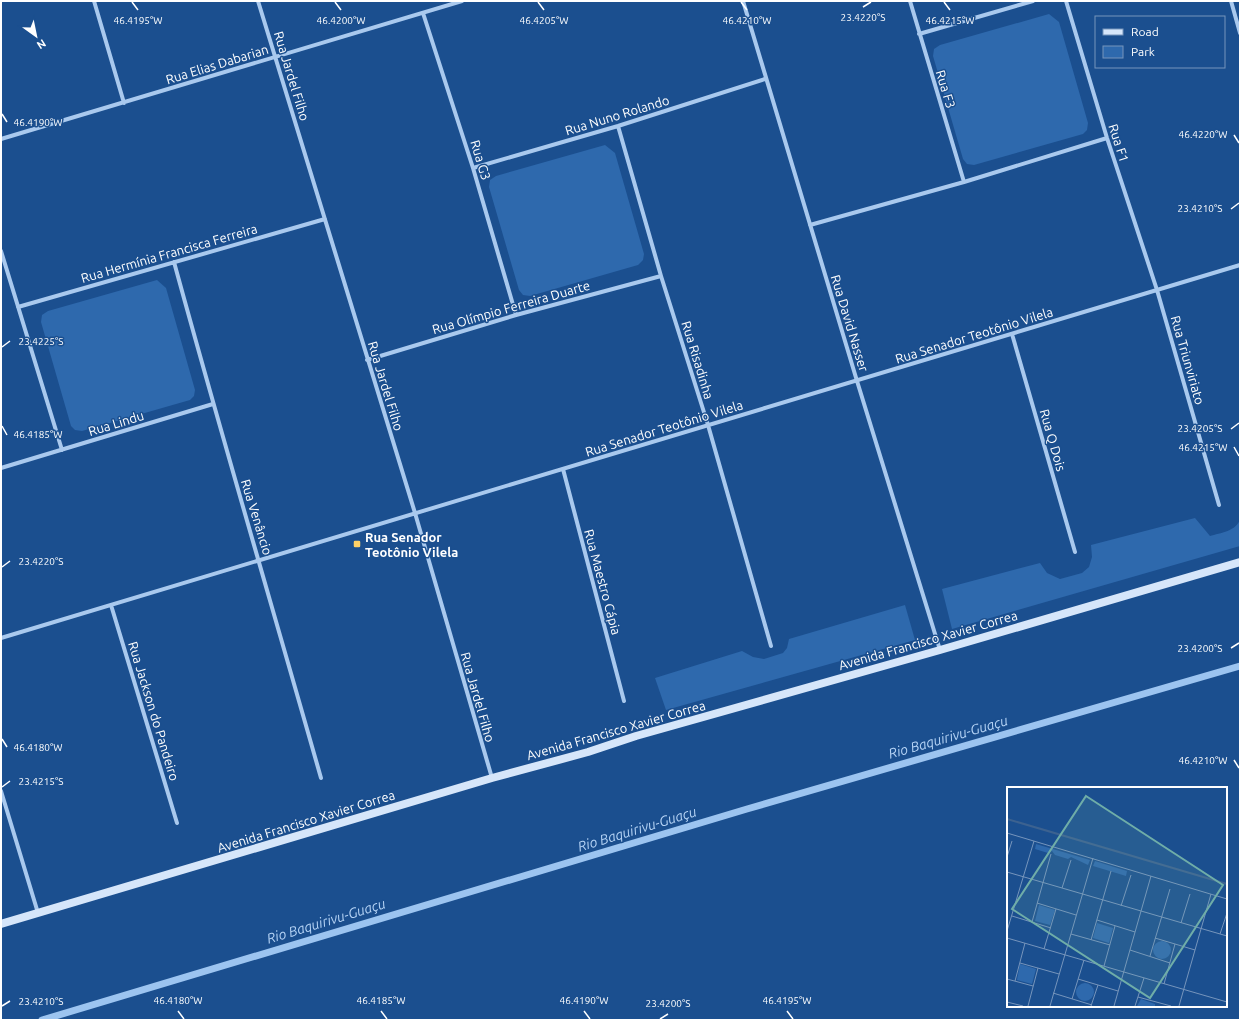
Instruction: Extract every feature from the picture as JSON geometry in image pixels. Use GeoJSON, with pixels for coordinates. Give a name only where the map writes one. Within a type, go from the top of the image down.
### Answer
{"type":"FeatureCollection","features":[{"type":"Feature","properties":{"kind":"street"},"geometry":{"type":"LineString","coordinates":[[94,1],[124,103]]}},
{"type":"Feature","properties":{"kind":"street","name":"Rua Jardel Filho"},"geometry":{"type":"LineString","coordinates":[[258,1],[415,513],[492,778]]}},
{"type":"Feature","properties":{"kind":"street","name":"Rua Elias Dabarian"},"geometry":{"type":"LineString","coordinates":[[1,139],[462,1]]}},
{"type":"Feature","properties":{"kind":"street","name":"Rua David Nasser"},"geometry":{"type":"LineString","coordinates":[[743,1],[765,79],[940,650]]}},
{"type":"Feature","properties":{"kind":"street","name":"Rua F3"},"geometry":{"type":"LineString","coordinates":[[910,1],[964,182]]}},
{"type":"Feature","properties":{"kind":"street"},"geometry":{"type":"LineString","coordinates":[[919,34],[1033,1]]}},
{"type":"Feature","properties":{"kind":"street","name":"Rua F1"},"geometry":{"type":"LineString","coordinates":[[1066,1],[1107,138],[1157,290]]}},
{"type":"Feature","properties":{"kind":"street"},"geometry":{"type":"LineString","coordinates":[[1231,1],[1240,33]]}},
{"type":"Feature","properties":{"kind":"street","name":"Rua G3"},"geometry":{"type":"LineString","coordinates":[[423,13],[473,168],[516,315]]}},
{"type":"Feature","properties":{"kind":"street","name":"Rua Nuno Rolando"},"geometry":{"type":"LineString","coordinates":[[473,168],[618,126],[765,79]]}},
{"type":"Feature","properties":{"kind":"street","name":"Rua Risadinha"},"geometry":{"type":"LineString","coordinates":[[618,126],[661,276],[708,425],[771,646]]}},
{"type":"Feature","properties":{"kind":"street"},"geometry":{"type":"LineString","coordinates":[[810,225],[964,182],[1107,138]]}},
{"type":"Feature","properties":{"kind":"street","name":"Rua Hermínia Francisca Ferreira"},"geometry":{"type":"LineString","coordinates":[[18,306],[325,219]]}},
{"type":"Feature","properties":{"kind":"street"},"geometry":{"type":"LineString","coordinates":[[1,251],[62,450]]}},
{"type":"Feature","properties":{"kind":"street","name":"Rua Venâncio"},"geometry":{"type":"LineString","coordinates":[[174,262],[213,404],[321,778]]}},
{"type":"Feature","properties":{"kind":"street","name":"Rua Senador Teotônio Vilela"},"geometry":{"type":"LineString","coordinates":[[1,638],[1240,265]]}},
{"type":"Feature","properties":{"kind":"street","name":"Rua Olímpio Ferreira Duarte"},"geometry":{"type":"LineString","coordinates":[[367,360],[516,315],[661,276]]}},
{"type":"Feature","properties":{"kind":"street","name":"Rua Triunviriato"},"geometry":{"type":"LineString","coordinates":[[1157,290],[1219,505]]}},
{"type":"Feature","properties":{"kind":"street","name":"Rua Q Dois"},"geometry":{"type":"LineString","coordinates":[[1012,334],[1075,552]]}},
{"type":"Feature","properties":{"kind":"street","name":"Rua Lindu"},"geometry":{"type":"LineString","coordinates":[[1,468],[213,404]]}},
{"type":"Feature","properties":{"kind":"street","name":"Rua Maestro Cápia"},"geometry":{"type":"LineString","coordinates":[[563,469],[624,701]]}},
{"type":"Feature","properties":{"kind":"street","name":"Avenida Francisco Xavier Correa"},"geometry":{"type":"LineString","coordinates":[[1,924],[492,778],[588,752],[718,712],[940,650],[1240,562]]}},
{"type":"Feature","properties":{"kind":"street","name":"Rua Jackson do Pandeiro"},"geometry":{"type":"LineString","coordinates":[[111,605],[177,823]]}},
{"type":"Feature","properties":{"kind":"street"},"geometry":{"type":"LineString","coordinates":[[1,791],[38,913]]}},
{"type":"Feature","properties":{"kind":"green space"},"geometry":{"type":"Polygon","coordinates":[[[1049,14],[1059,22],[1088,123],[1087,130],[1083,134],[974,165],[967,164],[963,159],[933,56],[934,49],[940,45],[1049,14]]]}},
{"type":"Feature","properties":{"kind":"green space"},"geometry":{"type":"Polygon","coordinates":[[[605,145],[615,153],[644,254],[643,260],[638,265],[530,296],[523,295],[519,290],[489,187],[490,180],[496,176],[605,145]]]}},
{"type":"Feature","properties":{"kind":"green space"},"geometry":{"type":"Polygon","coordinates":[[[157,280],[166,288],[195,390],[194,396],[190,400],[82,431],[75,430],[71,426],[41,322],[42,315],[48,311],[157,280]]]}},
{"type":"Feature","properties":{"kind":"green space"},"geometry":{"type":"Polygon","coordinates":[[[1195,518],[1210,536],[1232,529],[1240,519],[1240,546],[952,629],[942,589],[1040,563],[1047,573],[1060,579],[1082,573],[1089,567],[1092,557],[1091,545],[1195,518]]]}},
{"type":"Feature","properties":{"kind":"green space"},"geometry":{"type":"Polygon","coordinates":[[[905,605],[915,640],[666,710],[655,678],[742,651],[753,657],[764,659],[783,653],[787,648],[789,639],[905,605]]]}},
{"type":"Feature","properties":{"kind":"waterway","name":"Rio Baquirivu-Guaçu"},"geometry":{"type":"LineString","coordinates":[[42,1020],[747,809],[1240,666]]}},
{"type":"Feature","properties":{"kind":"place","name":"Rua Senador Teotônio Vilela"},"geometry":{"type":"Point","coordinates":[357,544]}}]}
